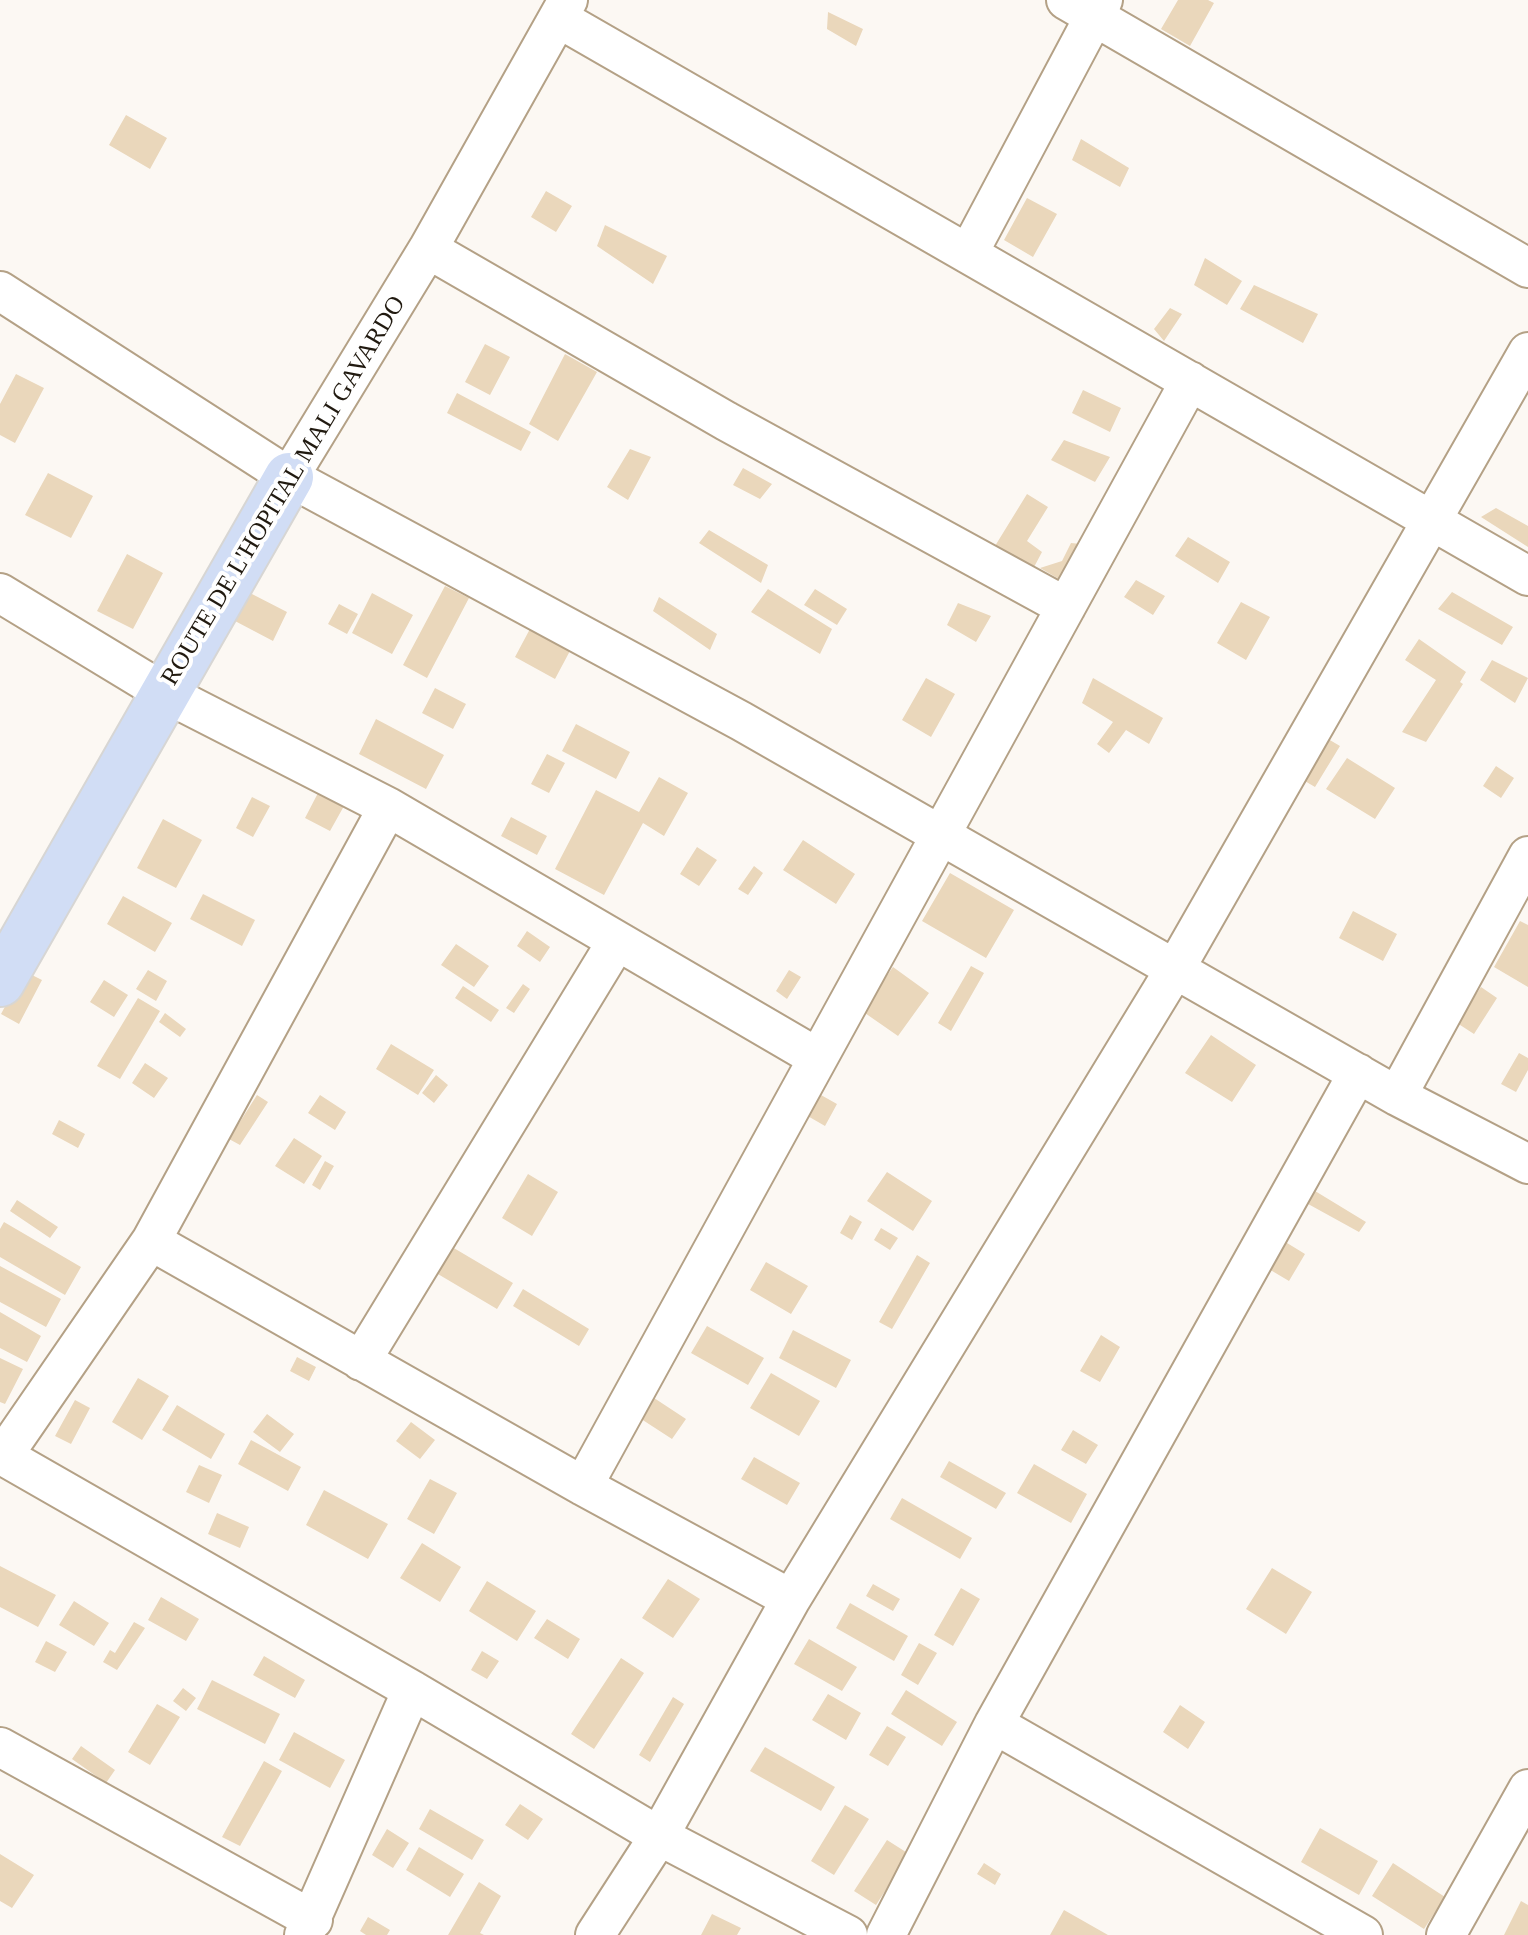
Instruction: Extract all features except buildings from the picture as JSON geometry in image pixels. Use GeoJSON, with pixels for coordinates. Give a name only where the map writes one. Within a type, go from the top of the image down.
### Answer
{"type":"FeatureCollection","features":[{"type":"Feature","properties":{"kind":"main road","name":"ROUTE DE L'HOPITAL MALI GAVARDO"},"geometry":{"type":"LineString","coordinates":[[0,982],[289,477]]}},
{"type":"Feature","properties":{"kind":"street"},"geometry":{"type":"LineString","coordinates":[[968,254],[1088,5],[1528,268]]}},
{"type":"Feature","properties":{"kind":"street"},"geometry":{"type":"LineString","coordinates":[[563,9],[968,254],[1528,576]]}},
{"type":"Feature","properties":{"kind":"street","name":"ROUTE DE L'HOPITAL MALI GAVARDO"},"geometry":{"type":"LineString","coordinates":[[289,477],[428,249],[563,9]]}},
{"type":"Feature","properties":{"kind":"street"},"geometry":{"type":"LineString","coordinates":[[428,249],[726,420],[1066,607]]}},
{"type":"Feature","properties":{"kind":"street"},"geometry":{"type":"LineString","coordinates":[[0,292],[289,477],[724,711],[1358,1074],[1528,1164]]}},
{"type":"Feature","properties":{"kind":"street"},"geometry":{"type":"LineString","coordinates":[[595,1935],[659,1836],[791,1599],[1174,969],[1528,352]]}},
{"type":"Feature","properties":{"kind":"street"},"geometry":{"type":"LineString","coordinates":[[582,1486],[1190,381]]}},
{"type":"Feature","properties":{"kind":"street"},"geometry":{"type":"LineString","coordinates":[[0,593],[165,693],[388,808],[818,1058]]}},
{"type":"Feature","properties":{"kind":"street"},"geometry":{"type":"LineString","coordinates":[[388,808],[151,1241],[2,1455],[659,1836],[848,1935]]}},
{"type":"Feature","properties":{"kind":"street"},"geometry":{"type":"LineString","coordinates":[[1398,1096],[1524,872]]}},
{"type":"Feature","properties":{"kind":"street"},"geometry":{"type":"LineString","coordinates":[[362,1360],[617,941]]}},
{"type":"Feature","properties":{"kind":"street"},"geometry":{"type":"LineString","coordinates":[[886,1935],[994,1724],[1358,1074]]}},
{"type":"Feature","properties":{"kind":"street"},"geometry":{"type":"LineString","coordinates":[[151,1241],[582,1486],[791,1599]]}},
{"type":"Feature","properties":{"kind":"street"},"geometry":{"type":"LineString","coordinates":[[0,1747],[308,1928],[412,1690]]}},
{"type":"Feature","properties":{"kind":"street"},"geometry":{"type":"LineString","coordinates":[[994,1724],[1363,1935]]}},
{"type":"Feature","properties":{"kind":"street"},"geometry":{"type":"LineString","coordinates":[[1446,1935],[1528,1789]]}}]}
